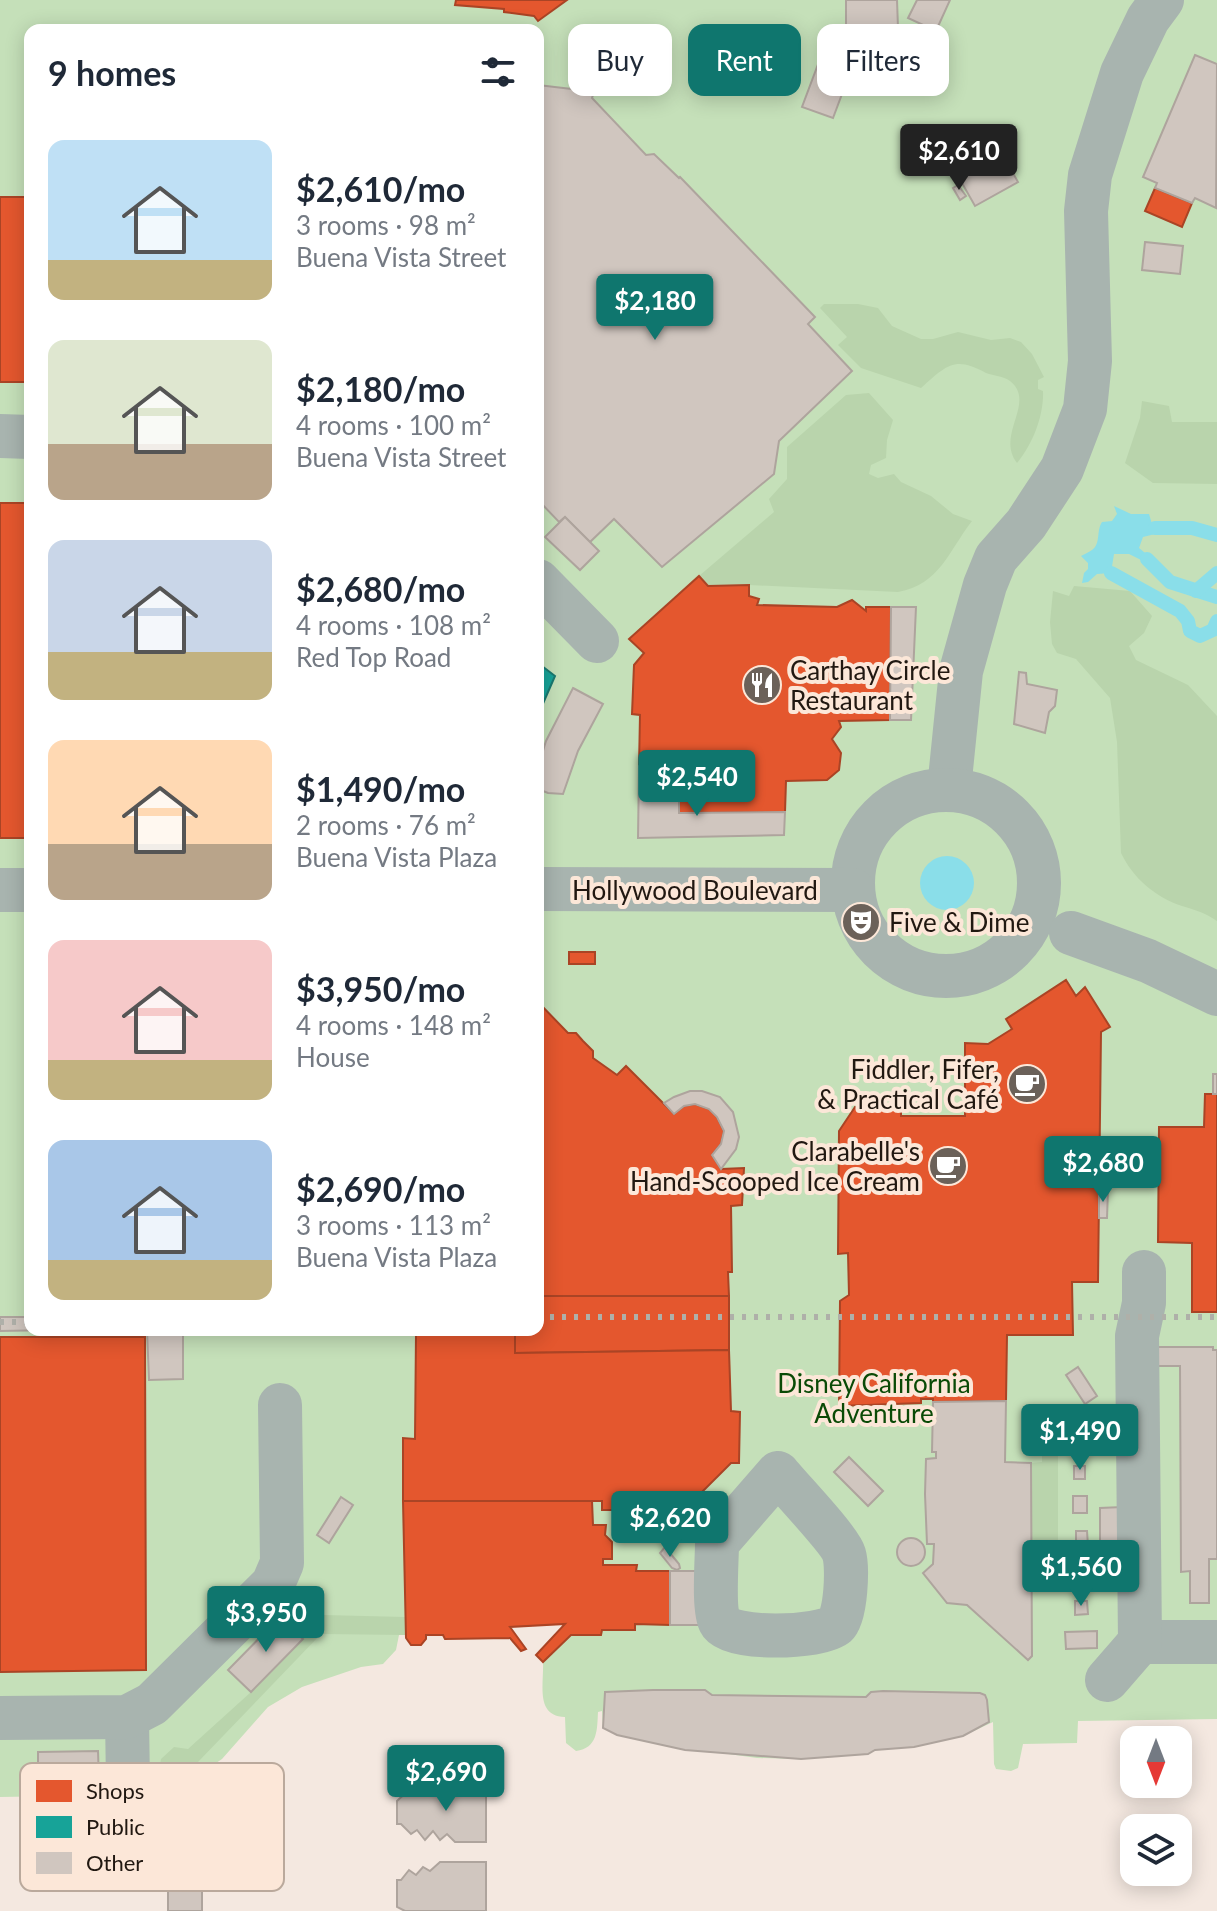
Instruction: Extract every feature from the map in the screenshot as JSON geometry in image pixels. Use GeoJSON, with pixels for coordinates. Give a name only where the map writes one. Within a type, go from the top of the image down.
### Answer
{"type":"FeatureCollection","features":[{"type":"Feature","properties":{"kind":"street"},"geometry":{"type":"LineString","coordinates":[[949,789],[961,671],[987,579],[996,558],[1026,524],[1062,469],[1085,409],[1090,361],[1086,211],[1090,175],[1122,73],[1148,19],[1162,0]]}},
{"type":"Feature","properties":{"kind":"street"},"geometry":{"type":"LineString","coordinates":[[0,436],[24,437]]}},
{"type":"Feature","properties":{"kind":"street"},"geometry":{"type":"LineString","coordinates":[[544,587],[597,641]]}},
{"type":"Feature","properties":{"kind":"street"},"geometry":{"type":"LineString","coordinates":[[949,789],[977,795],[1002,808],[1018,822],[1034,850],[1040,886],[1035,915],[1016,944],[1004,955],[973,972],[943,977],[926,974],[897,962],[873,941],[857,912],[853,890],[854,862],[860,845],[880,816],[913,795],[949,789]]}},
{"type":"Feature","properties":{"kind":"street","name":"Hollywood Boulevard"},"geometry":{"type":"LineString","coordinates":[[544,889],[853,890]]}},
{"type":"Feature","properties":{"kind":"street"},"geometry":{"type":"LineString","coordinates":[[0,890],[24,890]]}},
{"type":"Feature","properties":{"kind":"street"},"geometry":{"type":"LineString","coordinates":[[1071,933],[1143,959],[1217,994]]}},
{"type":"Feature","properties":{"kind":"street"},"geometry":{"type":"LineString","coordinates":[[1107,1680],[1140,1642],[1137,1336],[1144,1303],[1144,1272]]}},
{"type":"Feature","properties":{"kind":"street"},"geometry":{"type":"LineString","coordinates":[[0,1718],[127,1717],[152,1704],[273,1584],[282,1563],[280,1405]]}},
{"type":"Feature","properties":{"kind":"street"},"geometry":{"type":"LineString","coordinates":[[1140,1642],[1217,1642]]}},
{"type":"Feature","properties":{"kind":"street"},"geometry":{"type":"LineString","coordinates":[[127,1717],[128,1763]]}},
{"type":"Feature","properties":{"kind":"green space","name":"Disney California Adventure"},"geometry":{"type":"Polygon","coordinates":[[[0,0],[1217,0],[1217,1719],[1078,1721],[1077,1743],[1023,1744],[1018,1768],[1011,1771],[996,1769],[994,1764],[993,1722],[963,1736],[914,1747],[801,1759],[757,1758],[685,1750],[617,1735],[603,1728],[602,1711],[598,1712],[592,1742],[576,1751],[566,1743],[565,1717],[549,1711],[542,1689],[543,1662],[571,1635],[565,1624],[510,1627],[511,1563],[404,1563],[406,1635],[399,1635],[396,1650],[383,1664],[361,1667],[302,1687],[268,1707],[216,1763],[20,1763],[20,1797],[0,1797],[0,0]]]}},
{"type":"Feature","properties":{"kind":"green space"},"geometry":{"type":"Polygon","coordinates":[[[824,304],[858,304],[878,308],[892,326],[921,339],[958,332],[991,340],[1010,338],[1021,342],[1032,354],[1044,377],[1038,380],[1043,400],[1036,429],[1017,463],[1010,441],[1019,399],[1017,389],[1010,381],[958,364],[944,369],[921,388],[861,368],[838,345],[847,337],[820,308],[824,304]]]}},
{"type":"Feature","properties":{"kind":"green space"},"geometry":{"type":"Polygon","coordinates":[[[869,393],[893,420],[886,458],[871,465],[869,474],[878,478],[894,474],[901,482],[931,496],[953,514],[972,521],[942,565],[924,582],[898,592],[708,586],[699,576],[774,512],[769,499],[787,479],[787,447],[846,395],[869,393]]]}},
{"type":"Feature","properties":{"kind":"green space"},"geometry":{"type":"Polygon","coordinates":[[[1142,401],[1169,406],[1172,422],[1217,422],[1217,484],[1153,483],[1125,463],[1140,418],[1142,401]]]}},
{"type":"Feature","properties":{"kind":"green space"},"geometry":{"type":"Polygon","coordinates":[[[1074,586],[1130,591],[1152,616],[1144,633],[1129,646],[1136,660],[1188,685],[1217,716],[1217,921],[1154,892],[1132,871],[1121,853],[1117,742],[1110,698],[1076,659],[1057,653],[1052,644],[1050,622],[1053,591],[1069,596],[1074,586]]]}},
{"type":"Feature","properties":{"kind":"green space"},"geometry":{"type":"Polygon","coordinates":[[[1042,1440],[1058,1440],[1058,1569],[1031,1569],[1031,1463],[1042,1462],[1042,1440]]]}},
{"type":"Feature","properties":{"kind":"green space"},"geometry":{"type":"Polygon","coordinates":[[[324,1615],[405,1617],[406,1635],[321,1634],[198,1762],[160,1763],[174,1747],[188,1749],[251,1692],[324,1615]]]}},
{"type":"Feature","properties":{"kind":"water"},"geometry":{"type":"Polygon","coordinates":[[[1114,506],[1131,514],[1149,514],[1155,534],[1143,537],[1139,548],[1150,557],[1143,561],[1129,554],[1114,554],[1111,573],[1097,574],[1082,583],[1088,563],[1081,556],[1095,547],[1102,522],[1112,521],[1117,514],[1114,506]]]}},
{"type":"Feature","properties":{"kind":"water"},"geometry":{"type":"Polygon","coordinates":[[[947,856],[966,864],[974,883],[966,902],[947,910],[928,902],[920,883],[928,864],[947,856]]]}},
{"type":"Feature","properties":{"kind":"building: Shops"},"geometry":{"type":"Polygon","coordinates":[[[456,0],[567,0],[538,21],[534,16],[504,12],[504,9],[455,5],[456,0]]]}},
{"type":"Feature","properties":{"kind":"building: Shops"},"geometry":{"type":"Polygon","coordinates":[[[1155,188],[1192,203],[1182,227],[1145,211],[1155,188]]]}},
{"type":"Feature","properties":{"kind":"building: Shops"},"geometry":{"type":"Polygon","coordinates":[[[0,197],[24,197],[24,382],[0,382],[0,197]]]}},
{"type":"Feature","properties":{"kind":"building: Shops"},"geometry":{"type":"Polygon","coordinates":[[[0,503],[24,503],[24,838],[0,838],[0,503]]]}},
{"type":"Feature","properties":{"kind":"building: Shops","name":"Carthay Circle Restaurant"},"geometry":{"type":"Polygon","coordinates":[[[699,576],[708,586],[749,585],[749,596],[759,599],[757,605],[837,607],[852,600],[866,611],[866,607],[891,607],[890,720],[839,721],[841,727],[832,739],[841,753],[839,770],[827,780],[786,781],[785,812],[679,813],[679,791],[656,790],[656,782],[639,767],[640,715],[632,714],[634,665],[644,653],[629,639],[699,576]]]}},
{"type":"Feature","properties":{"kind":"building: Shops"},"geometry":{"type":"Polygon","coordinates":[[[569,952],[595,952],[595,964],[569,964],[569,952]]]}},
{"type":"Feature","properties":{"kind":"building: Shops"},"geometry":{"type":"Polygon","coordinates":[[[1066,980],[1076,996],[1085,987],[1110,1027],[1101,1032],[1098,1282],[1072,1282],[1073,1335],[1007,1335],[1006,1401],[933,1402],[933,1399],[921,1399],[921,1403],[839,1406],[840,1301],[849,1295],[848,1253],[838,1254],[839,1131],[855,1107],[901,1108],[901,1116],[965,1116],[965,1043],[988,1044],[1012,1029],[1006,1019],[1066,980]]]}},
{"type":"Feature","properties":{"kind":"building: Shops"},"geometry":{"type":"Polygon","coordinates":[[[544,1008],[568,1033],[576,1033],[593,1051],[593,1058],[617,1075],[626,1066],[674,1114],[684,1106],[695,1104],[709,1109],[717,1117],[724,1131],[721,1144],[712,1155],[721,1169],[744,1168],[742,1205],[731,1206],[732,1272],[728,1272],[729,1296],[544,1296],[544,1008]]]}},
{"type":"Feature","properties":{"kind":"building: Shops"},"geometry":{"type":"Polygon","coordinates":[[[1205,1094],[1217,1094],[1217,1312],[1192,1312],[1192,1243],[1158,1242],[1159,1127],[1204,1127],[1205,1094]]]}},
{"type":"Feature","properties":{"kind":"building: Shops"},"geometry":{"type":"Polygon","coordinates":[[[544,1296],[729,1296],[729,1350],[515,1353],[515,1336],[544,1336],[544,1296]]]}},
{"type":"Feature","properties":{"kind":"building: Shops"},"geometry":{"type":"Polygon","coordinates":[[[416,1336],[515,1336],[515,1353],[729,1350],[731,1411],[740,1412],[739,1463],[731,1463],[697,1497],[693,1497],[693,1503],[644,1502],[643,1510],[602,1510],[602,1501],[403,1501],[403,1438],[415,1439],[416,1336]]]}},
{"type":"Feature","properties":{"kind":"building: Shops"},"geometry":{"type":"Polygon","coordinates":[[[0,1337],[145,1337],[146,1670],[0,1672],[0,1337]]]}},
{"type":"Feature","properties":{"kind":"building: Shops"},"geometry":{"type":"Polygon","coordinates":[[[403,1501],[592,1501],[593,1525],[606,1525],[605,1535],[612,1542],[612,1559],[603,1559],[603,1565],[637,1565],[636,1571],[670,1571],[670,1625],[635,1624],[635,1630],[602,1630],[601,1635],[571,1635],[543,1662],[536,1655],[565,1624],[510,1627],[526,1649],[521,1651],[510,1638],[445,1639],[443,1635],[426,1635],[421,1645],[411,1645],[406,1638],[403,1501]]]}},
{"type":"Feature","properties":{"kind":"building: Public"},"geometry":{"type":"Polygon","coordinates":[[[544,668],[555,676],[544,701],[544,668]]]}},
{"type":"Feature","properties":{"kind":"building: Other"},"geometry":{"type":"Polygon","coordinates":[[[846,0],[897,0],[898,24],[846,24],[846,0]]]}},
{"type":"Feature","properties":{"kind":"building: Other"},"geometry":{"type":"Polygon","coordinates":[[[917,0],[950,0],[939,24],[921,24],[908,18],[917,0]]]}},
{"type":"Feature","properties":{"kind":"building: Other"},"geometry":{"type":"Polygon","coordinates":[[[1195,55],[1217,64],[1216,208],[1195,198],[1192,203],[1155,188],[1157,183],[1143,177],[1195,55]]]}},
{"type":"Feature","properties":{"kind":"building: Other"},"geometry":{"type":"Polygon","coordinates":[[[817,67],[817,96],[841,96],[833,118],[802,107],[817,67]]]}},
{"type":"Feature","properties":{"kind":"building: Other"},"geometry":{"type":"Polygon","coordinates":[[[544,86],[568,89],[568,96],[593,96],[646,155],[654,154],[680,177],[815,317],[808,324],[852,371],[779,441],[774,474],[662,567],[614,519],[590,542],[565,517],[559,522],[544,506],[544,86]]]}},
{"type":"Feature","properties":{"kind":"building: Other"},"geometry":{"type":"Polygon","coordinates":[[[1001,152],[1018,182],[975,206],[958,176],[1001,152]]]}},
{"type":"Feature","properties":{"kind":"building: Other"},"geometry":{"type":"Polygon","coordinates":[[[958,185],[966,196],[960,200],[953,188],[958,185]]]}},
{"type":"Feature","properties":{"kind":"building: Other"},"geometry":{"type":"Polygon","coordinates":[[[1145,242],[1183,246],[1180,274],[1142,270],[1145,242]]]}},
{"type":"Feature","properties":{"kind":"building: Other"},"geometry":{"type":"Polygon","coordinates":[[[565,517],[599,551],[580,570],[545,537],[565,517]]]}},
{"type":"Feature","properties":{"kind":"building: Other"},"geometry":{"type":"Polygon","coordinates":[[[891,607],[916,607],[911,720],[890,720],[891,607]]]}},
{"type":"Feature","properties":{"kind":"building: Other"},"geometry":{"type":"Polygon","coordinates":[[[1019,672],[1026,673],[1027,684],[1057,690],[1045,733],[1014,724],[1019,672]]]}},
{"type":"Feature","properties":{"kind":"building: Other"},"geometry":{"type":"Polygon","coordinates":[[[573,688],[603,704],[578,751],[563,794],[544,791],[546,741],[573,688]]]}},
{"type":"Feature","properties":{"kind":"building: Other"},"geometry":{"type":"Polygon","coordinates":[[[639,767],[656,782],[656,790],[679,791],[679,813],[785,812],[784,835],[638,838],[639,767]]]}},
{"type":"Feature","properties":{"kind":"building: Other"},"geometry":{"type":"Polygon","coordinates":[[[1213,1074],[1217,1074],[1217,1094],[1213,1094],[1213,1074]]]}},
{"type":"Feature","properties":{"kind":"building: Other"},"geometry":{"type":"Polygon","coordinates":[[[690,1091],[720,1097],[733,1112],[739,1137],[736,1149],[721,1169],[712,1155],[721,1144],[724,1131],[717,1117],[709,1109],[695,1104],[684,1106],[674,1114],[664,1103],[690,1091]]]}},
{"type":"Feature","properties":{"kind":"building: Other"},"geometry":{"type":"Polygon","coordinates":[[[1099,1190],[1108,1190],[1107,1218],[1099,1218],[1099,1190]]]}},
{"type":"Feature","properties":{"kind":"building: Other"},"geometry":{"type":"Polygon","coordinates":[[[0,1317],[24,1317],[24,1331],[0,1331],[0,1317]]]}},
{"type":"Feature","properties":{"kind":"building: Other"},"geometry":{"type":"Polygon","coordinates":[[[147,1336],[183,1336],[183,1379],[149,1380],[147,1336]]]}},
{"type":"Feature","properties":{"kind":"building: Other"},"geometry":{"type":"Polygon","coordinates":[[[1158,1347],[1213,1347],[1217,1350],[1217,1559],[1209,1559],[1209,1603],[1190,1603],[1190,1571],[1181,1572],[1180,1366],[1158,1366],[1158,1347]]]}},
{"type":"Feature","properties":{"kind":"building: Other"},"geometry":{"type":"Polygon","coordinates":[[[1078,1367],[1097,1396],[1085,1404],[1066,1375],[1078,1367]]]}},
{"type":"Feature","properties":{"kind":"building: Other"},"geometry":{"type":"Polygon","coordinates":[[[1006,1401],[1005,1462],[1031,1463],[1032,1656],[1028,1660],[967,1605],[947,1603],[923,1573],[933,1564],[934,1544],[927,1544],[925,1494],[926,1459],[936,1458],[936,1452],[932,1452],[933,1402],[1006,1401]]]}},
{"type":"Feature","properties":{"kind":"building: Other"},"geometry":{"type":"Polygon","coordinates":[[[1074,1443],[1094,1443],[1094,1454],[1074,1454],[1074,1443]]]}},
{"type":"Feature","properties":{"kind":"building: Other"},"geometry":{"type":"Polygon","coordinates":[[[849,1457],[883,1491],[868,1506],[834,1472],[849,1457]]]}},
{"type":"Feature","properties":{"kind":"building: Other"},"geometry":{"type":"Polygon","coordinates":[[[1074,1466],[1085,1466],[1085,1479],[1074,1479],[1074,1466]]]}},
{"type":"Feature","properties":{"kind":"building: Other"},"geometry":{"type":"Polygon","coordinates":[[[1073,1496],[1087,1496],[1087,1513],[1073,1513],[1073,1496]]]}},
{"type":"Feature","properties":{"kind":"building: Other"},"geometry":{"type":"Polygon","coordinates":[[[341,1497],[353,1505],[329,1543],[317,1535],[341,1497]]]}},
{"type":"Feature","properties":{"kind":"building: Other"},"geometry":{"type":"Polygon","coordinates":[[[1122,1507],[1123,1570],[1100,1571],[1100,1508],[1122,1507]]]}},
{"type":"Feature","properties":{"kind":"building: Other"},"geometry":{"type":"Polygon","coordinates":[[[1076,1531],[1087,1531],[1088,1546],[1076,1546],[1076,1531]]]}},
{"type":"Feature","properties":{"kind":"building: Other"},"geometry":{"type":"Polygon","coordinates":[[[911,1538],[921,1542],[925,1552],[921,1562],[911,1566],[901,1562],[897,1552],[901,1542],[911,1538]]]}},
{"type":"Feature","properties":{"kind":"building: Other"},"geometry":{"type":"Polygon","coordinates":[[[665,1547],[679,1564],[677,1570],[660,1553],[665,1547]]]}},
{"type":"Feature","properties":{"kind":"building: Other"},"geometry":{"type":"Polygon","coordinates":[[[1075,1565],[1088,1565],[1088,1581],[1075,1581],[1075,1565]]]}},
{"type":"Feature","properties":{"kind":"building: Other"},"geometry":{"type":"Polygon","coordinates":[[[670,1571],[706,1571],[705,1625],[670,1625],[670,1571]]]}},
{"type":"Feature","properties":{"kind":"building: Other"},"geometry":{"type":"Polygon","coordinates":[[[1075,1601],[1087,1601],[1088,1614],[1075,1615],[1075,1601]]]}},
{"type":"Feature","properties":{"kind":"building: Other"},"geometry":{"type":"Polygon","coordinates":[[[280,1617],[303,1639],[251,1692],[228,1670],[280,1617]]]}},
{"type":"Feature","properties":{"kind":"building: Other"},"geometry":{"type":"Polygon","coordinates":[[[1097,1631],[1097,1648],[1066,1649],[1065,1632],[1097,1631]]]}},
{"type":"Feature","properties":{"kind":"building: Other"},"geometry":{"type":"Polygon","coordinates":[[[705,1690],[712,1695],[866,1697],[871,1692],[883,1691],[980,1693],[987,1700],[989,1722],[963,1736],[914,1747],[801,1759],[685,1750],[617,1735],[603,1728],[605,1692],[705,1690]]]}},
{"type":"Feature","properties":{"kind":"building: Other"},"geometry":{"type":"Polygon","coordinates":[[[98,1751],[98,1763],[38,1763],[38,1752],[98,1751]]]}},
{"type":"Feature","properties":{"kind":"building: Other"},"geometry":{"type":"Polygon","coordinates":[[[423,1785],[432,1792],[438,1785],[447,1793],[455,1786],[486,1785],[486,1842],[455,1842],[447,1834],[440,1840],[433,1831],[425,1840],[417,1830],[411,1834],[397,1824],[397,1801],[410,1789],[414,1793],[423,1785]]]}},
{"type":"Feature","properties":{"kind":"building: Other"},"geometry":{"type":"Polygon","coordinates":[[[440,1862],[486,1862],[486,1911],[405,1911],[397,1907],[397,1880],[401,1880],[409,1870],[416,1875],[423,1867],[430,1871],[440,1862]]]}},
{"type":"Feature","properties":{"kind":"building: Other"},"geometry":{"type":"Polygon","coordinates":[[[168,1891],[202,1891],[202,1911],[168,1911],[168,1891]]]}},
{"type":"Feature","properties":{"kind":"waterway"},"geometry":{"type":"LineString","coordinates":[[1155,528],[1192,528],[1217,535]]}},
{"type":"Feature","properties":{"kind":"waterway"},"geometry":{"type":"LineString","coordinates":[[1147,559],[1170,582],[1217,597]]}},
{"type":"Feature","properties":{"kind":"waterway"},"geometry":{"type":"LineString","coordinates":[[1111,573],[1180,611],[1188,621],[1190,631],[1200,636],[1213,630],[1217,621]]}},
{"type":"Feature","properties":{"kind":"waterway"},"geometry":{"type":"LineString","coordinates":[[1196,591],[1217,573]]}},
{"type":"Feature","properties":{"kind":"railway"},"geometry":{"type":"LineString","coordinates":[[544,1317],[1217,1317]]}},
{"type":"Feature","properties":{"kind":"railway"},"geometry":{"type":"LineString","coordinates":[[0,1322],[24,1322]]}},
{"type":"Feature","properties":{"kind":"place","name":"Carthay Circle Restaurant"},"geometry":{"type":"Point","coordinates":[762,685]}},
{"type":"Feature","properties":{"kind":"place","name":"Five & Dime"},"geometry":{"type":"Point","coordinates":[861,922]}},
{"type":"Feature","properties":{"kind":"place","name":"Fiddler, Fifer, & Practical Café"},"geometry":{"type":"Point","coordinates":[1027,1084]}},
{"type":"Feature","properties":{"kind":"place","name":"Clarabelle's Hand-Scooped Ice Cream"},"geometry":{"type":"Point","coordinates":[948,1166]}}]}
